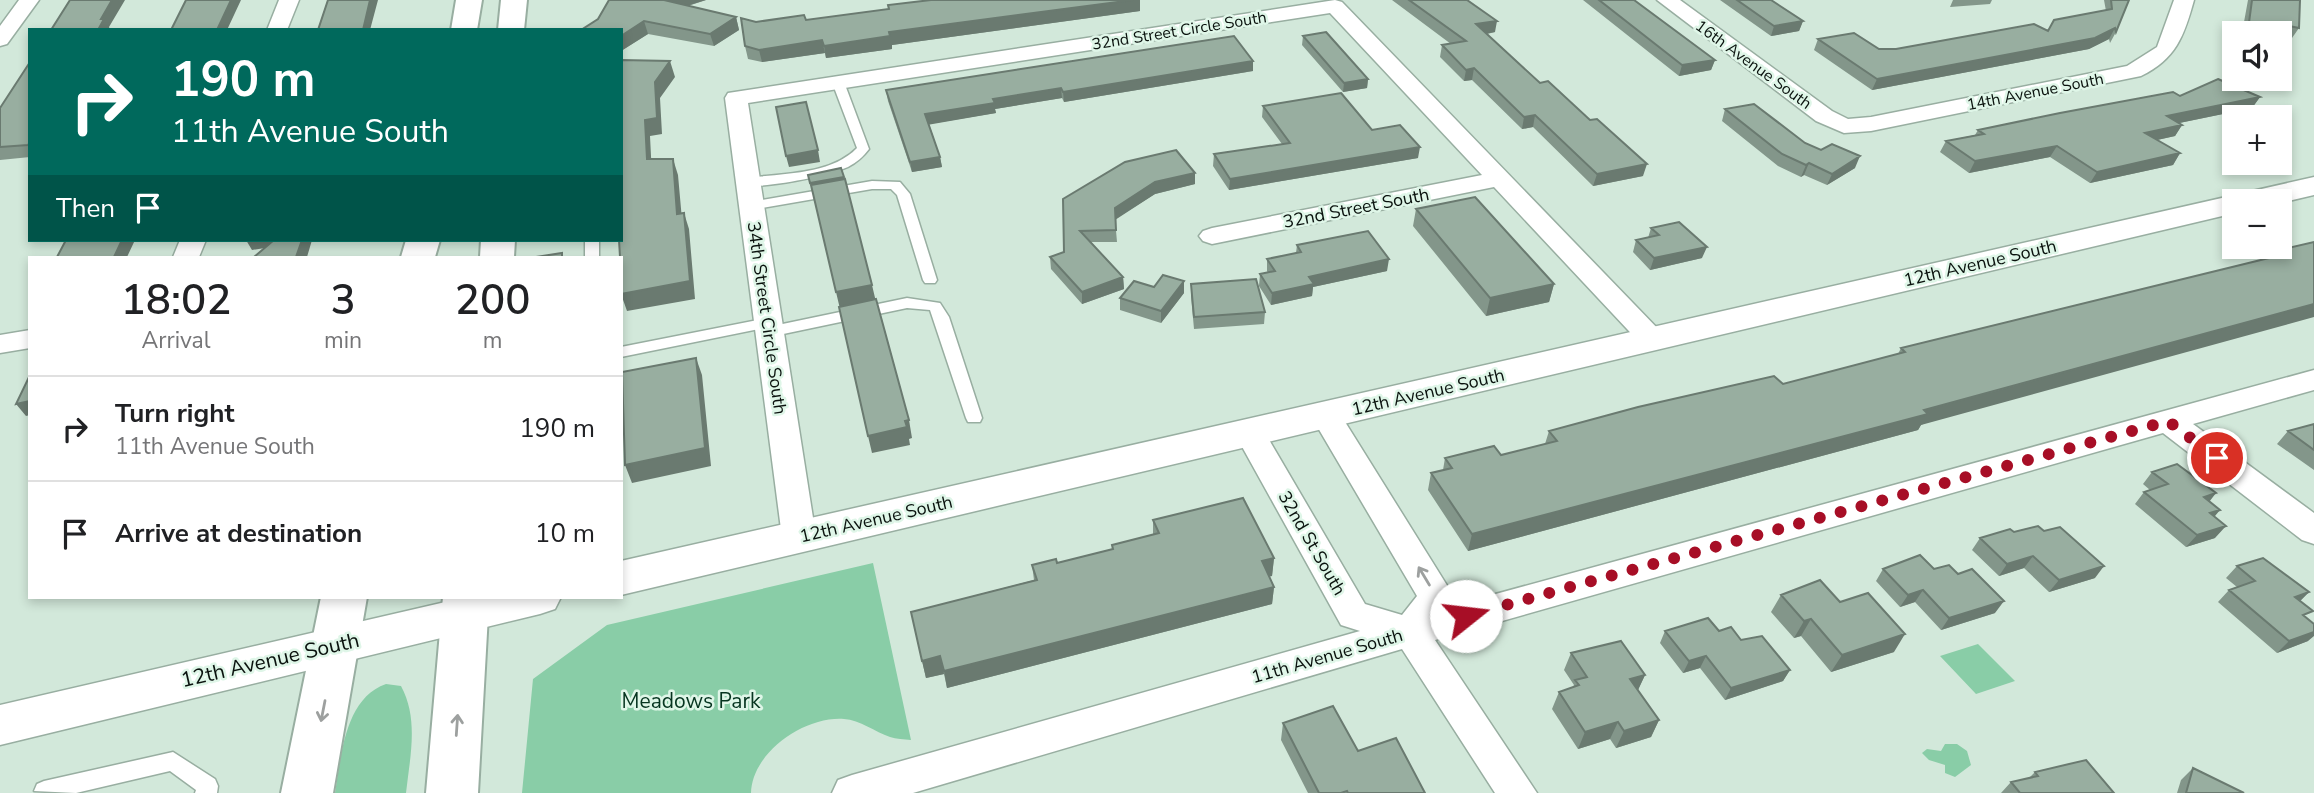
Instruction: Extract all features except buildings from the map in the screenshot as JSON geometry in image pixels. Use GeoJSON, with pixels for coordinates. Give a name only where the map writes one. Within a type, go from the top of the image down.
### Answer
{"type":"FeatureCollection","features":[{"type":"Feature","properties":{"kind":"main road"},"geometry":{"type":"LineString","coordinates":[[464,28],[469,0]]}},
{"type":"Feature","properties":{"kind":"main road"},"geometry":{"type":"LineString","coordinates":[[511,28],[514,0]]}},
{"type":"Feature","properties":{"kind":"main road"},"geometry":{"type":"LineString","coordinates":[[307,793],[344,599]]}},
{"type":"Feature","properties":{"kind":"main road"},"geometry":{"type":"LineString","coordinates":[[452,793],[466,605]]}},
{"type":"Feature","properties":{"kind":"street"},"geometry":{"type":"LineString","coordinates":[[0,40],[29,0]]}},
{"type":"Feature","properties":{"kind":"street"},"geometry":{"type":"LineString","coordinates":[[277,28],[289,0]]}},
{"type":"Feature","properties":{"kind":"street","name":"16th Avenue South"},"geometry":{"type":"LineString","coordinates":[[1667,0],[1824,116],[1844,126]]}},
{"type":"Feature","properties":{"kind":"street","name":"14th Avenue South"},"geometry":{"type":"LineString","coordinates":[[1844,126],[1871,124],[2133,71],[2156,62],[2169,50],[2184,0]]}},
{"type":"Feature","properties":{"kind":"street","name":"32nd Street Circle South"},"geometry":{"type":"LineString","coordinates":[[736,98],[1335,6],[1652,339]]}},
{"type":"Feature","properties":{"kind":"street","name":"34th Street Circle South"},"geometry":{"type":"LineString","coordinates":[[736,98],[799,537]]}},
{"type":"Feature","properties":{"kind":"street","name":"32nd Street South"},"geometry":{"type":"LineString","coordinates":[[1212,236],[1500,179]]}},
{"type":"Feature","properties":{"kind":"street"},"geometry":{"type":"LineString","coordinates":[[2292,191],[2314,186]]}},
{"type":"Feature","properties":{"kind":"street","name":"12th Avenue South"},"geometry":{"type":"LineString","coordinates":[[623,578],[2222,207]]}},
{"type":"Feature","properties":{"kind":"street"},"geometry":{"type":"LineString","coordinates":[[0,344],[28,338]]}},
{"type":"Feature","properties":{"kind":"street","name":"11th Avenue South"},"geometry":{"type":"LineString","coordinates":[[852,793],[1410,632],[2314,380]]}},
{"type":"Feature","properties":{"kind":"street"},"geometry":{"type":"LineString","coordinates":[[1326,416],[1436,597],[1410,632],[1517,793]]}},
{"type":"Feature","properties":{"kind":"street"},"geometry":{"type":"LineString","coordinates":[[2168,421],[2314,531]]}},
{"type":"Feature","properties":{"kind":"street","name":"32nd St South"},"geometry":{"type":"LineString","coordinates":[[1250,434],[1353,615],[1410,632]]}},
{"type":"Feature","properties":{"kind":"street","name":"12th Avenue South"},"geometry":{"type":"LineString","coordinates":[[0,724],[335,644],[466,605],[522,599]]}},
{"type":"Feature","properties":{"kind":"lane"},"geometry":{"type":"LineString","coordinates":[[750,194],[856,160],[863,149],[838,82]]}},
{"type":"Feature","properties":{"kind":"lane"},"geometry":{"type":"LineString","coordinates":[[750,194],[895,185],[903,194],[930,280]]}},
{"type":"Feature","properties":{"kind":"lane"},"geometry":{"type":"LineString","coordinates":[[623,352],[907,303],[935,306],[942,317],[974,418]]}},
{"type":"Feature","properties":{"kind":"lane"},"geometry":{"type":"LineString","coordinates":[[44,791],[173,761],[208,786],[206,793]]}},
{"type":"Feature","properties":{"kind":"green space","name":"Meadows Park"},"geometry":{"type":"Polygon","coordinates":[[[873,563],[911,740],[890,737],[844,719],[813,724],[798,730],[771,751],[760,764],[751,793],[522,793],[533,679],[607,625],[873,563]]]}},
{"type":"Feature","properties":{"kind":"green space"},"geometry":{"type":"Polygon","coordinates":[[[1978,644],[2015,681],[1976,694],[1940,656],[1978,644]]]}},
{"type":"Feature","properties":{"kind":"green space"},"geometry":{"type":"Polygon","coordinates":[[[386,684],[401,686],[410,712],[412,738],[406,793],[335,793],[343,746],[353,715],[372,691],[386,684]]]}},
{"type":"Feature","properties":{"kind":"green space"},"geometry":{"type":"Polygon","coordinates":[[[1945,744],[1957,744],[1967,751],[1971,765],[1955,777],[1945,773],[1945,765],[1929,760],[1922,753],[1927,749],[1941,751],[1945,744]]]}},
{"type":"Feature","properties":{"kind":"route"},"geometry":{"type":"LineString","coordinates":[[1466,616],[2168,421],[2217,458]]}}]}
